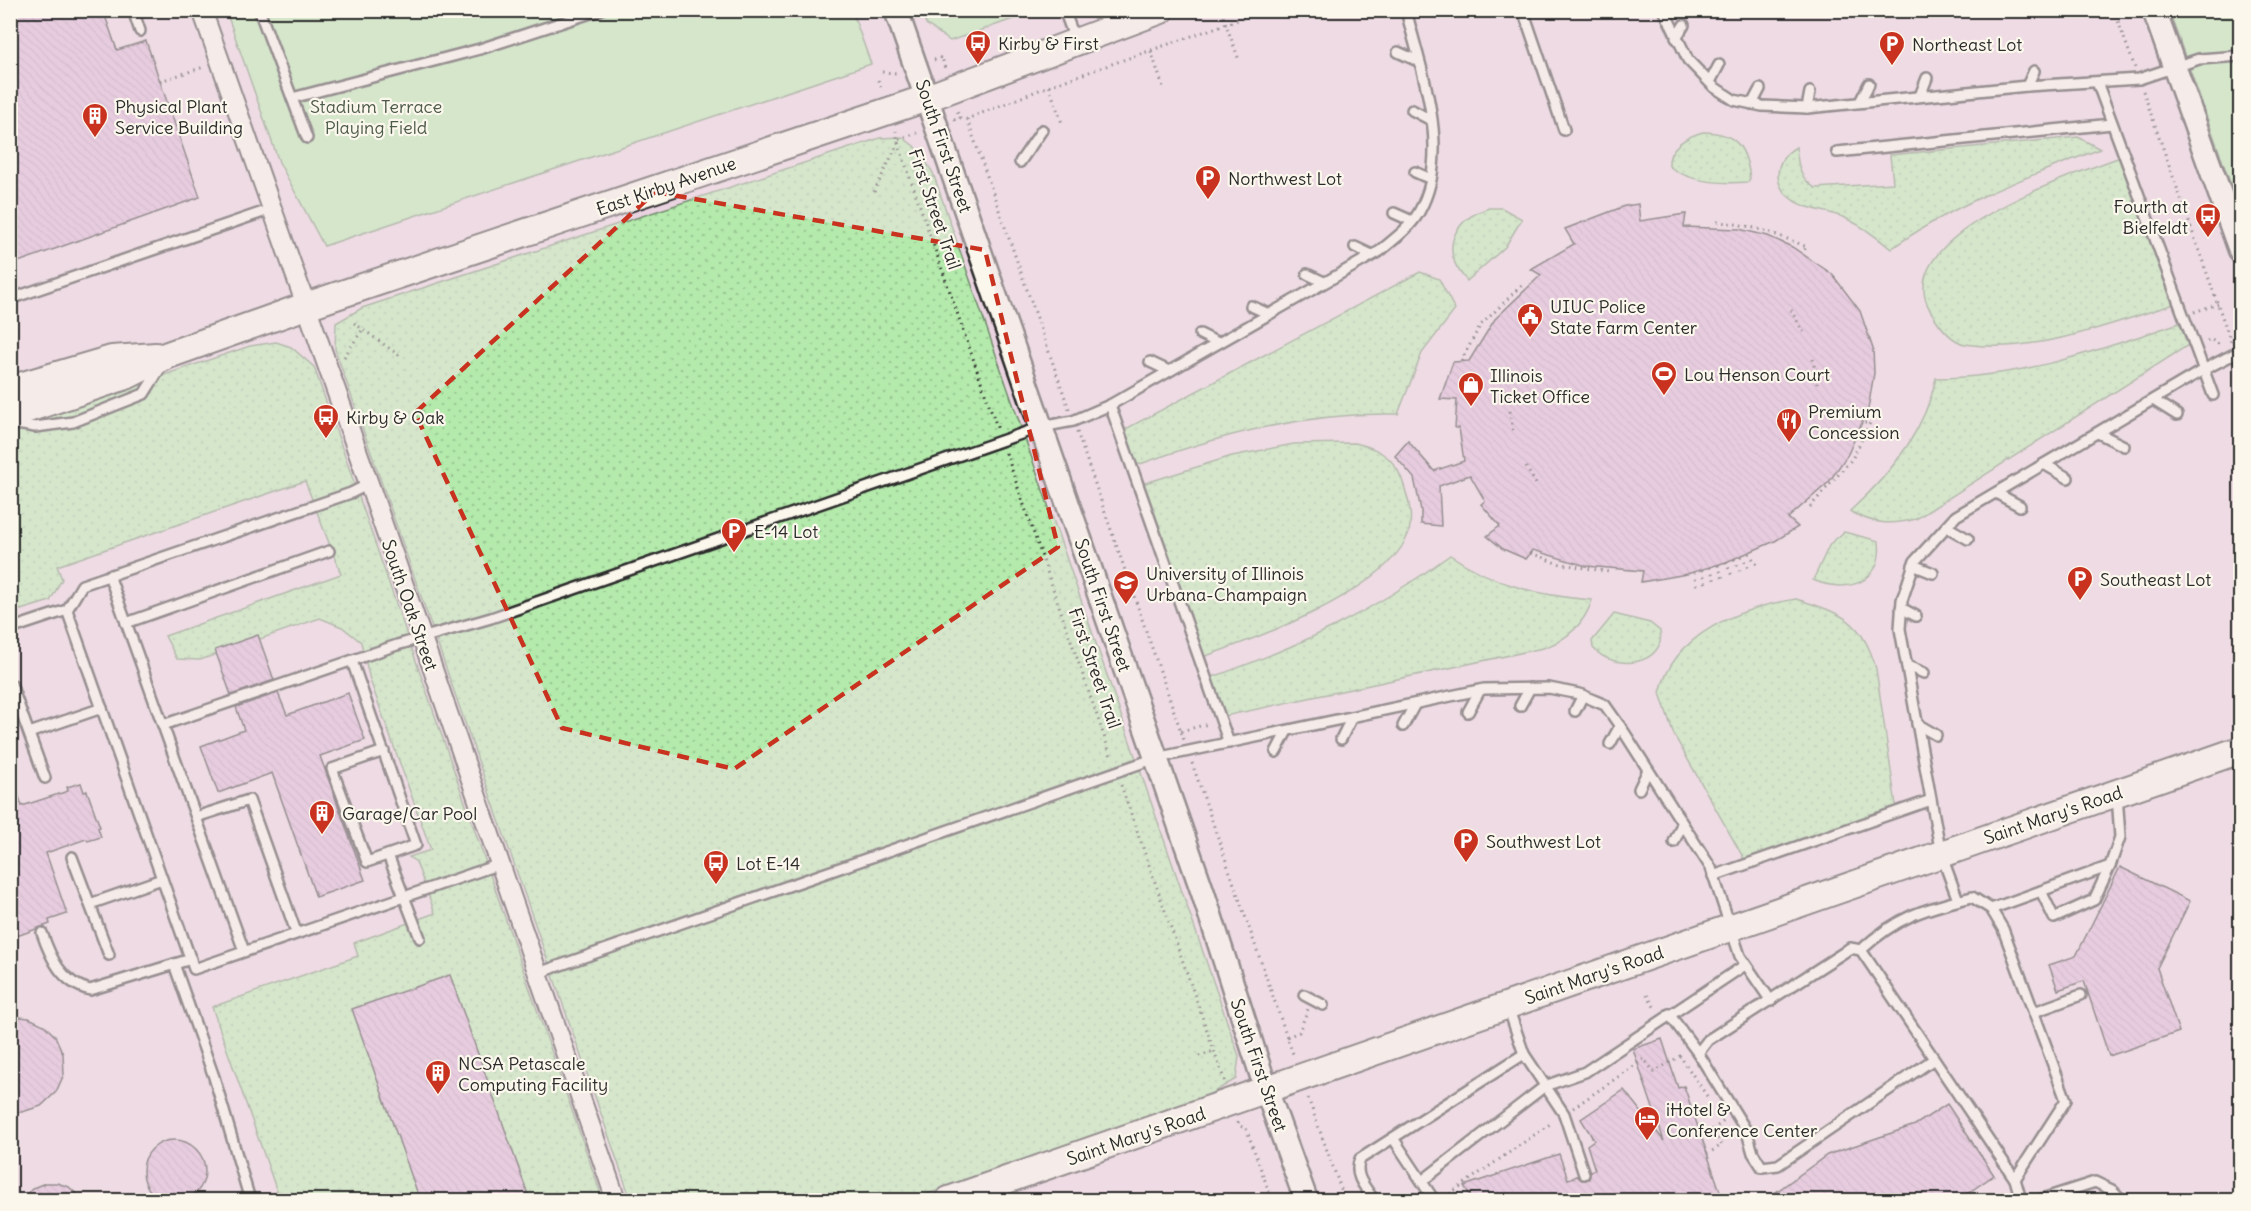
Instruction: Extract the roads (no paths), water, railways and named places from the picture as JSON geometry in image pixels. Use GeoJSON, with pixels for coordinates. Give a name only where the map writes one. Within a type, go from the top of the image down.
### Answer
{"type":"FeatureCollection","features":[{"type":"Feature","properties":{"kind":"main road","name":"East Kirby Avenue"},"geometry":{"type":"LineString","coordinates":[[10,415],[126,376],[168,355],[306,306],[927,98],[1161,10]]}},
{"type":"Feature","properties":{"kind":"main road","name":"East Kirby Avenue"},"geometry":{"type":"LineString","coordinates":[[10,389],[112,359],[168,355]]}},
{"type":"Feature","properties":{"kind":"main road","name":"Saint Mary's Road"},"geometry":{"type":"LineString","coordinates":[[949,1200],[2241,750]]}},
{"type":"Feature","properties":{"kind":"street","name":"South Oak Street"},"geometry":{"type":"LineString","coordinates":[[202,10],[369,484],[616,1200]]}},
{"type":"Feature","properties":{"kind":"street","name":"South First Street"},"geometry":{"type":"LineString","coordinates":[[896,10],[1156,758],[1266,1089],[1306,1200]]}},
{"type":"Feature","properties":{"kind":"street"},"geometry":{"type":"LineString","coordinates":[[2154,10],[2241,250]]}},
{"type":"Feature","properties":{"kind":"lane"},"geometry":{"type":"LineString","coordinates":[[133,10],[140,31]]}},
{"type":"Feature","properties":{"kind":"lane"},"geometry":{"type":"LineString","coordinates":[[259,10],[307,138]]}},
{"type":"Feature","properties":{"kind":"lane"},"geometry":{"type":"LineString","coordinates":[[292,98],[480,49],[600,10]]}},
{"type":"Feature","properties":{"kind":"lane"},"geometry":{"type":"LineString","coordinates":[[1064,10],[1077,43]]}},
{"type":"Feature","properties":{"kind":"lane"},"geometry":{"type":"LineString","coordinates":[[163,725],[422,638],[491,618],[1002,440],[1041,427],[1073,421],[1110,405],[1372,255],[1403,232],[1412,221],[1428,193],[1433,166],[1431,120],[1406,10]]}},
{"type":"Feature","properties":{"kind":"lane"},"geometry":{"type":"LineString","coordinates":[[1523,10],[1564,130]]}},
{"type":"Feature","properties":{"kind":"lane"},"geometry":{"type":"LineString","coordinates":[[1664,10],[1688,60],[1710,82],[1734,100],[1752,104],[1807,108],[2027,86],[2139,79],[2199,59],[2241,56]]}},
{"type":"Feature","properties":{"kind":"lane"},"geometry":{"type":"LineString","coordinates":[[1676,38],[1684,25]]}},
{"type":"Feature","properties":{"kind":"lane"},"geometry":{"type":"LineString","coordinates":[[1398,52],[1418,61]]}},
{"type":"Feature","properties":{"kind":"lane"},"geometry":{"type":"LineString","coordinates":[[1710,82],[1719,65]]}},
{"type":"Feature","properties":{"kind":"lane"},"geometry":{"type":"LineString","coordinates":[[2027,86],[2034,71]]}},
{"type":"Feature","properties":{"kind":"lane"},"geometry":{"type":"LineString","coordinates":[[1920,96],[1927,78]]}},
{"type":"Feature","properties":{"kind":"lane"},"geometry":{"type":"LineString","coordinates":[[1975,91],[1980,80]]}},
{"type":"Feature","properties":{"kind":"lane"},"geometry":{"type":"LineString","coordinates":[[2097,82],[2213,395]]}},
{"type":"Feature","properties":{"kind":"lane"},"geometry":{"type":"LineString","coordinates":[[1860,102],[1869,84]]}},
{"type":"Feature","properties":{"kind":"lane"},"geometry":{"type":"LineString","coordinates":[[1752,104],[1760,89]]}},
{"type":"Feature","properties":{"kind":"lane"},"geometry":{"type":"LineString","coordinates":[[1807,108],[1810,92]]}},
{"type":"Feature","properties":{"kind":"lane"},"geometry":{"type":"LineString","coordinates":[[1412,110],[1431,120]]}},
{"type":"Feature","properties":{"kind":"lane"},"geometry":{"type":"LineString","coordinates":[[1837,152],[2112,124]]}},
{"type":"Feature","properties":{"kind":"lane"},"geometry":{"type":"LineString","coordinates":[[1020,162],[1042,130]]}},
{"type":"Feature","properties":{"kind":"lane"},"geometry":{"type":"LineString","coordinates":[[1416,172],[1431,179]]}},
{"type":"Feature","properties":{"kind":"lane"},"geometry":{"type":"LineString","coordinates":[[10,299],[272,209]]}},
{"type":"Feature","properties":{"kind":"lane"},"geometry":{"type":"LineString","coordinates":[[1394,213],[1412,221]]}},
{"type":"Feature","properties":{"kind":"lane"},"geometry":{"type":"LineString","coordinates":[[1355,247],[1372,255]]}},
{"type":"Feature","properties":{"kind":"lane"},"geometry":{"type":"LineString","coordinates":[[1307,274],[1324,282]]}},
{"type":"Feature","properties":{"kind":"lane"},"geometry":{"type":"LineString","coordinates":[[1251,306],[1269,314]]}},
{"type":"Feature","properties":{"kind":"lane"},"geometry":{"type":"LineString","coordinates":[[1200,334],[1218,343]]}},
{"type":"Feature","properties":{"kind":"lane"},"geometry":{"type":"LineString","coordinates":[[1958,900],[1941,854],[1900,629],[1906,581],[1913,565],[1956,516],[2203,370],[2238,353]]}},
{"type":"Feature","properties":{"kind":"lane"},"geometry":{"type":"LineString","coordinates":[[10,423],[35,427],[73,422],[144,394],[168,355]]}},
{"type":"Feature","properties":{"kind":"lane"},"geometry":{"type":"LineString","coordinates":[[1150,362],[1168,371]]}},
{"type":"Feature","properties":{"kind":"lane"},"geometry":{"type":"LineString","coordinates":[[2152,400],[2177,415]]}},
{"type":"Feature","properties":{"kind":"lane"},"geometry":{"type":"LineString","coordinates":[[1110,405],[1229,743]]}},
{"type":"Feature","properties":{"kind":"lane"},"geometry":{"type":"LineString","coordinates":[[2098,433],[2124,446]]}},
{"type":"Feature","properties":{"kind":"lane"},"geometry":{"type":"LineString","coordinates":[[2044,464],[2068,478]]}},
{"type":"Feature","properties":{"kind":"lane"},"geometry":{"type":"LineString","coordinates":[[10,629],[67,610],[82,585],[351,493],[369,484]]}},
{"type":"Feature","properties":{"kind":"lane"},"geometry":{"type":"LineString","coordinates":[[1996,493],[2020,506]]}},
{"type":"Feature","properties":{"kind":"lane"},"geometry":{"type":"LineString","coordinates":[[1947,527],[1968,539]]}},
{"type":"Feature","properties":{"kind":"lane"},"geometry":{"type":"LineString","coordinates":[[126,623],[329,551]]}},
{"type":"Feature","properties":{"kind":"lane"},"geometry":{"type":"LineString","coordinates":[[1913,565],[1933,573]]}},
{"type":"Feature","properties":{"kind":"lane"},"geometry":{"type":"LineString","coordinates":[[109,575],[244,951]]}},
{"type":"Feature","properties":{"kind":"lane"},"geometry":{"type":"LineString","coordinates":[[1901,608],[1916,616]]}},
{"type":"Feature","properties":{"kind":"lane"},"geometry":{"type":"LineString","coordinates":[[67,610],[194,969],[296,932],[500,864]]}},
{"type":"Feature","properties":{"kind":"lane"},"geometry":{"type":"LineString","coordinates":[[352,661],[384,751],[416,845],[367,862],[332,770],[384,751]]}},
{"type":"Feature","properties":{"kind":"lane"},"geometry":{"type":"LineString","coordinates":[[1906,666],[1924,673]]}},
{"type":"Feature","properties":{"kind":"lane"},"geometry":{"type":"LineString","coordinates":[[11,684],[45,778]]}},
{"type":"Feature","properties":{"kind":"lane"},"geometry":{"type":"LineString","coordinates":[[1520,706],[1530,688]]}},
{"type":"Feature","properties":{"kind":"lane"},"geometry":{"type":"LineString","coordinates":[[538,973],[1156,758],[1480,690],[1549,688],[1583,695],[1605,705],[1620,726],[1713,876],[1745,965],[1771,1001]]}},
{"type":"Feature","properties":{"kind":"lane"},"geometry":{"type":"LineString","coordinates":[[1468,712],[1480,690]]}},
{"type":"Feature","properties":{"kind":"lane"},"geometry":{"type":"LineString","coordinates":[[1575,711],[1583,695]]}},
{"type":"Feature","properties":{"kind":"lane"},"geometry":{"type":"LineString","coordinates":[[1403,726],[1415,704]]}},
{"type":"Feature","properties":{"kind":"lane"},"geometry":{"type":"LineString","coordinates":[[29,733],[102,708]]}},
{"type":"Feature","properties":{"kind":"lane"},"geometry":{"type":"LineString","coordinates":[[1341,739],[1352,717]]}},
{"type":"Feature","properties":{"kind":"lane"},"geometry":{"type":"LineString","coordinates":[[1917,724],[1936,735]]}},
{"type":"Feature","properties":{"kind":"lane"},"geometry":{"type":"LineString","coordinates":[[1610,744],[1620,726]]}},
{"type":"Feature","properties":{"kind":"lane"},"geometry":{"type":"LineString","coordinates":[[1276,752],[1287,731]]}},
{"type":"Feature","properties":{"kind":"lane"},"geometry":{"type":"LineString","coordinates":[[1640,789],[1648,770]]}},
{"type":"Feature","properties":{"kind":"lane"},"geometry":{"type":"LineString","coordinates":[[2041,891],[2054,918],[2094,900],[2110,866],[2120,837],[2116,793]]}},
{"type":"Feature","properties":{"kind":"lane"},"geometry":{"type":"LineString","coordinates":[[196,817],[249,800],[296,932]]}},
{"type":"Feature","properties":{"kind":"lane"},"geometry":{"type":"LineString","coordinates":[[1713,876],[1931,800]]}},
{"type":"Feature","properties":{"kind":"lane"},"geometry":{"type":"LineString","coordinates":[[1674,842],[1682,824]]}},
{"type":"Feature","properties":{"kind":"lane"},"geometry":{"type":"LineString","coordinates":[[388,855],[420,938]]}},
{"type":"Feature","properties":{"kind":"lane"},"geometry":{"type":"LineString","coordinates":[[72,857],[109,955]]}},
{"type":"Feature","properties":{"kind":"lane"},"geometry":{"type":"LineString","coordinates":[[1991,909],[2110,866]]}},
{"type":"Feature","properties":{"kind":"lane"},"geometry":{"type":"LineString","coordinates":[[90,904],[162,879]]}},
{"type":"Feature","properties":{"kind":"lane"},"geometry":{"type":"LineString","coordinates":[[1860,950],[1882,931],[1909,914],[1972,897],[1991,909],[2003,930],[2066,1100],[2015,1179]]}},
{"type":"Feature","properties":{"kind":"lane"},"geometry":{"type":"LineString","coordinates":[[42,933],[49,955],[61,972],[73,986],[90,990],[191,959]]}},
{"type":"Feature","properties":{"kind":"lane"},"geometry":{"type":"LineString","coordinates":[[1698,1053],[1708,1040],[1850,948],[1860,950],[2015,1179],[2021,1200]]}},
{"type":"Feature","properties":{"kind":"lane"},"geometry":{"type":"LineString","coordinates":[[174,964],[214,1077],[250,1200]]}},
{"type":"Feature","properties":{"kind":"lane"},"geometry":{"type":"LineString","coordinates":[[1422,1181],[1545,1086],[1585,1072],[1745,965]]}},
{"type":"Feature","properties":{"kind":"lane"},"geometry":{"type":"LineString","coordinates":[[2034,1012],[2081,994]]}},
{"type":"Feature","properties":{"kind":"lane"},"geometry":{"type":"LineString","coordinates":[[1304,995],[1319,1002]]}},
{"type":"Feature","properties":{"kind":"lane"},"geometry":{"type":"LineString","coordinates":[[1508,1005],[1524,1054],[1564,1114],[1584,1174]]}},
{"type":"Feature","properties":{"kind":"lane"},"geometry":{"type":"LineString","coordinates":[[1670,1014],[1698,1053],[1747,1132],[1753,1153],[1762,1167],[1778,1165],[1934,1059]]}},
{"type":"Feature","properties":{"kind":"lane"},"geometry":{"type":"LineString","coordinates":[[1374,1200],[1359,1178],[1357,1166],[1360,1159],[1524,1054]]}},
{"type":"Feature","properties":{"kind":"lane"},"geometry":{"type":"LineString","coordinates":[[1393,1138],[1434,1200]]}},
{"type":"Feature","properties":{"kind":"lane"},"geometry":{"type":"LineString","coordinates":[[2039,1200],[2095,1182],[2112,1190],[2122,1200]]}},
{"type":"Feature","properties":{"kind":"place","name":"Kirby & First"},"geometry":{"type":"Point","coordinates":[978,66]}},
{"type":"Feature","properties":{"kind":"place","name":"Northeast Lot"},"geometry":{"type":"Point","coordinates":[1892,67]}},
{"type":"Feature","properties":{"kind":"place","name":"Physical Plant Service Building"},"geometry":{"type":"Point","coordinates":[95,139]}},
{"type":"Feature","properties":{"kind":"place","name":"Northwest Lot"},"geometry":{"type":"Point","coordinates":[1208,201]}},
{"type":"Feature","properties":{"kind":"place","name":"Fourth at Bielfeldt"},"geometry":{"type":"Point","coordinates":[2208,239]}},
{"type":"Feature","properties":{"kind":"place","name":"UIUC Police State Farm Center"},"geometry":{"type":"Point","coordinates":[1530,339]}},
{"type":"Feature","properties":{"kind":"place","name":"Lou Henson Court"},"geometry":{"type":"Point","coordinates":[1664,397]}},
{"type":"Feature","properties":{"kind":"place","name":"Illinois Ticket Office"},"geometry":{"type":"Point","coordinates":[1471,408]}},
{"type":"Feature","properties":{"kind":"place","name":"Kirby & Oak"},"geometry":{"type":"Point","coordinates":[326,440]}},
{"type":"Feature","properties":{"kind":"place","name":"Premium Concession"},"geometry":{"type":"Point","coordinates":[1789,444]}},
{"type":"Feature","properties":{"kind":"place","name":"E-14 Lot"},"geometry":{"type":"Point","coordinates":[734,554]}},
{"type":"Feature","properties":{"kind":"place","name":"Southeast Lot"},"geometry":{"type":"Point","coordinates":[2080,602]}},
{"type":"Feature","properties":{"kind":"place","name":"University of Illinois Urbana-Champaign"},"geometry":{"type":"Point","coordinates":[1126,606]}},
{"type":"Feature","properties":{"kind":"place","name":"Garage/Car Pool"},"geometry":{"type":"Point","coordinates":[322,836]}},
{"type":"Feature","properties":{"kind":"place","name":"Southwest Lot"},"geometry":{"type":"Point","coordinates":[1466,864]}},
{"type":"Feature","properties":{"kind":"place","name":"Lot E-14"},"geometry":{"type":"Point","coordinates":[716,886]}},
{"type":"Feature","properties":{"kind":"place","name":"NCSA Petascale Computing Facility"},"geometry":{"type":"Point","coordinates":[438,1096]}},
{"type":"Feature","properties":{"kind":"place","name":"iHotel & Conference Center"},"geometry":{"type":"Point","coordinates":[1647,1142]}},
{"type":"Feature","properties":{"kind":"park label","name":"Stadium Terrace Playing Field"},"geometry":{"type":"Point","coordinates":[376,116]}}]}
